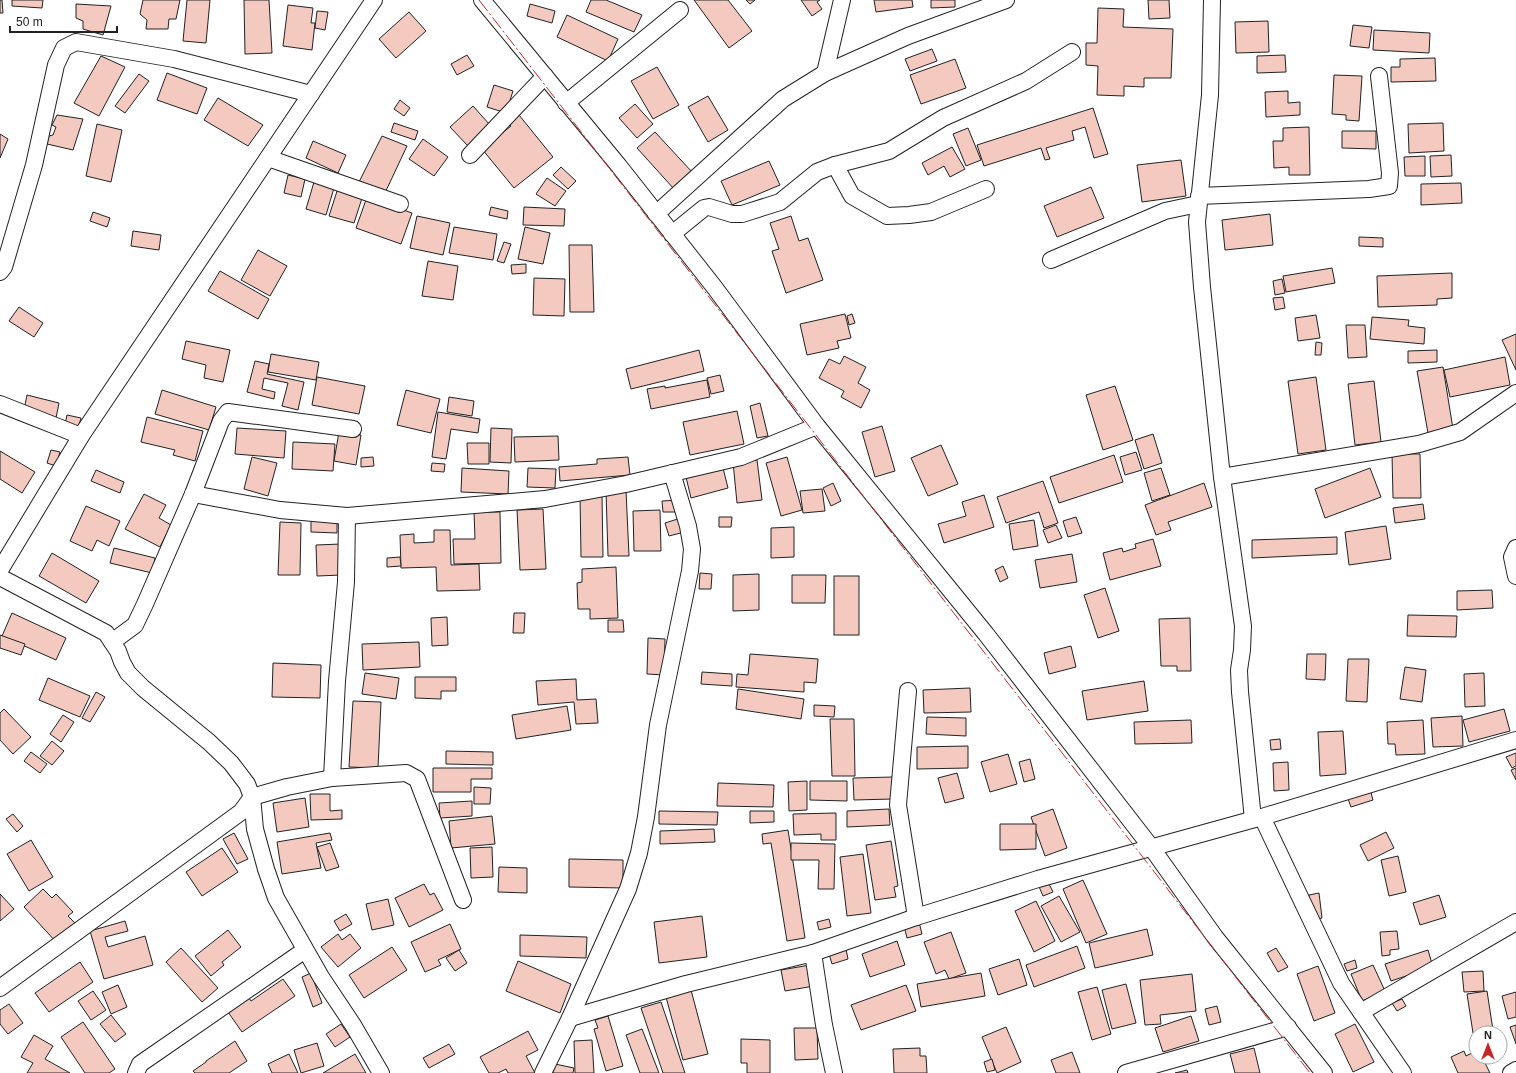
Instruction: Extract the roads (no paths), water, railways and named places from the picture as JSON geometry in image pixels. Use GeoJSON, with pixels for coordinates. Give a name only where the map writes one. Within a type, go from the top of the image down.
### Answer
{"type":"FeatureCollection","features":[{"type":"Feature","properties":{"kind":"street"},"geometry":{"type":"LineString","coordinates":[[0,570],[81,436],[374,0]]}},
{"type":"Feature","properties":{"kind":"street"},"geometry":{"type":"LineString","coordinates":[[482,0],[715,288],[817,426],[986,634],[1151,847],[1215,937],[1324,1073]]}},
{"type":"Feature","properties":{"kind":"street"},"geometry":{"type":"LineString","coordinates":[[825,73],[842,0]]}},
{"type":"Feature","properties":{"kind":"street"},"geometry":{"type":"LineString","coordinates":[[656,214],[783,99],[825,73],[908,36],[1006,0]]}},
{"type":"Feature","properties":{"kind":"street"},"geometry":{"type":"LineString","coordinates":[[1212,0],[1210,95],[1197,222],[1202,287],[1222,477],[1243,626],[1239,670],[1240,692],[1257,818],[1340,983],[1403,1073]]}},
{"type":"Feature","properties":{"kind":"street"},"geometry":{"type":"LineString","coordinates":[[566,103],[680,10]]}},
{"type":"Feature","properties":{"kind":"street"},"geometry":{"type":"LineString","coordinates":[[0,272],[4,268],[34,166],[56,65],[64,48],[76,42],[174,59],[311,94]]}},
{"type":"Feature","properties":{"kind":"street"},"geometry":{"type":"LineString","coordinates":[[672,234],[704,208],[709,207],[732,214],[742,214],[780,202],[817,172],[835,164],[889,151],[943,118],[1026,81],[1072,52]]}},
{"type":"Feature","properties":{"kind":"street"},"geometry":{"type":"LineString","coordinates":[[470,155],[545,76]]}},
{"type":"Feature","properties":{"kind":"street"},"geometry":{"type":"LineString","coordinates":[[1051,260],[1165,211],[1199,200],[1369,189],[1389,186],[1390,173],[1379,76]]}},
{"type":"Feature","properties":{"kind":"street"},"geometry":{"type":"LineString","coordinates":[[268,158],[400,204]]}},
{"type":"Feature","properties":{"kind":"street"},"geometry":{"type":"LineString","coordinates":[[835,164],[852,196],[887,216],[931,212],[986,189]]}},
{"type":"Feature","properties":{"kind":"street"},"geometry":{"type":"LineString","coordinates":[[1222,477],[1419,444],[1460,432],[1516,393]]}},
{"type":"Feature","properties":{"kind":"street"},"geometry":{"type":"LineString","coordinates":[[0,404],[81,436]]}},
{"type":"Feature","properties":{"kind":"street"},"geometry":{"type":"LineString","coordinates":[[112,642],[135,625],[192,494],[221,421],[228,412],[353,430]]}},
{"type":"Feature","properties":{"kind":"street"},"geometry":{"type":"LineString","coordinates":[[192,494],[280,510],[347,516],[545,499],[626,484],[742,457],[817,426]]}},
{"type":"Feature","properties":{"kind":"street"},"geometry":{"type":"LineString","coordinates":[[543,1073],[570,1018],[628,889],[639,853],[658,725],[690,571],[692,549],[688,526],[672,473]]}},
{"type":"Feature","properties":{"kind":"street"},"geometry":{"type":"LineString","coordinates":[[332,778],[337,681],[346,582],[347,516]]}},
{"type":"Feature","properties":{"kind":"street"},"geometry":{"type":"LineString","coordinates":[[1516,548],[1512,557],[1516,576]]}},
{"type":"Feature","properties":{"kind":"street"},"geometry":{"type":"LineString","coordinates":[[0,577],[106,633],[128,673],[143,688],[209,742],[231,763],[247,784],[252,797],[256,829],[266,869],[276,898],[320,978],[353,1025],[378,1072]]}},
{"type":"Feature","properties":{"kind":"street"},"geometry":{"type":"LineString","coordinates":[[908,691],[898,805],[916,917]]}},
{"type":"Feature","properties":{"kind":"street"},"geometry":{"type":"LineString","coordinates":[[570,1018],[686,984],[813,953],[916,917],[1038,879],[1257,818],[1516,740]]}},
{"type":"Feature","properties":{"kind":"street"},"geometry":{"type":"LineString","coordinates":[[0,988],[241,812],[252,797],[287,787],[332,778],[406,773],[417,779],[463,900]]}},
{"type":"Feature","properties":{"kind":"street"},"geometry":{"type":"LineString","coordinates":[[1361,1012],[1516,922]]}},
{"type":"Feature","properties":{"kind":"street"},"geometry":{"type":"LineString","coordinates":[[136,1073],[140,1064],[305,950]]}},
{"type":"Feature","properties":{"kind":"street"},"geometry":{"type":"LineString","coordinates":[[813,953],[824,1025],[834,1073]]}},
{"type":"Feature","properties":{"kind":"street"},"geometry":{"type":"LineString","coordinates":[[1126,1073],[1288,1027]]}},
{"type":"Feature","properties":{"kind":"street"},"geometry":{"type":"LineString","coordinates":[[1511,1073],[1516,1070]]}}]}
